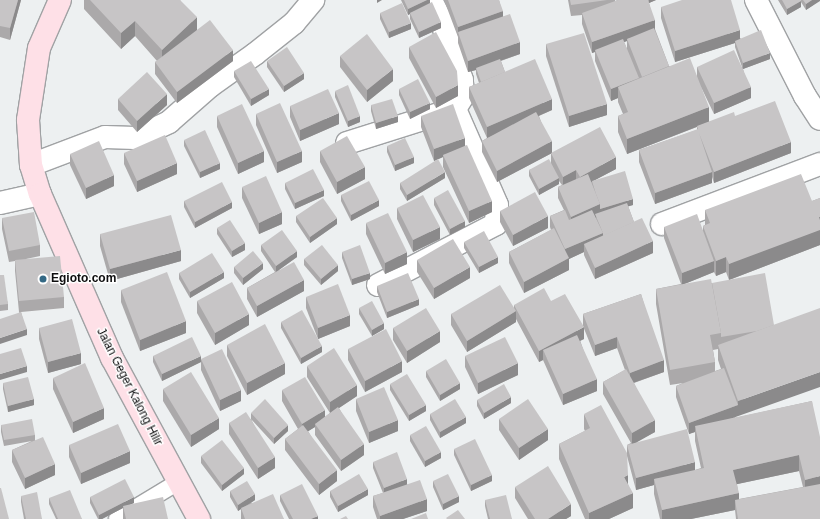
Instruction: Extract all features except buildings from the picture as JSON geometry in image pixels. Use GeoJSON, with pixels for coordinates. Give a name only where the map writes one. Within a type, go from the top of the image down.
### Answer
{"type":"FeatureCollection","features":[{"type":"Feature","properties":{"kind":"main road","name":"Jalan Geger Kalong Hilir"},"geometry":{"type":"LineString","coordinates":[[60,0],[39,48],[28,120],[31,165],[40,194],[112,358],[199,519]]}},
{"type":"Feature","properties":{"kind":"street"},"geometry":{"type":"LineString","coordinates":[[31,165],[104,137],[135,138],[169,122],[210,86],[255,54],[294,23],[313,0]]}},
{"type":"Feature","properties":{"kind":"street"},"geometry":{"type":"LineString","coordinates":[[347,143],[454,109],[463,96],[462,80],[440,18],[431,0]]}},
{"type":"Feature","properties":{"kind":"street"},"geometry":{"type":"LineString","coordinates":[[756,0],[805,96],[820,119]]}},
{"type":"Feature","properties":{"kind":"street"},"geometry":{"type":"LineString","coordinates":[[378,285],[496,224],[497,205],[454,109]]}},
{"type":"Feature","properties":{"kind":"street"},"geometry":{"type":"LineString","coordinates":[[662,224],[820,164]]}},
{"type":"Feature","properties":{"kind":"street"},"geometry":{"type":"LineString","coordinates":[[0,203],[40,194]]}},
{"type":"Feature","properties":{"kind":"lane"},"geometry":{"type":"LineString","coordinates":[[117,519],[178,482]]}},
{"type":"Feature","properties":{"kind":"place","name":"Egioto.com"},"geometry":{"type":"Point","coordinates":[43,279]}}]}
